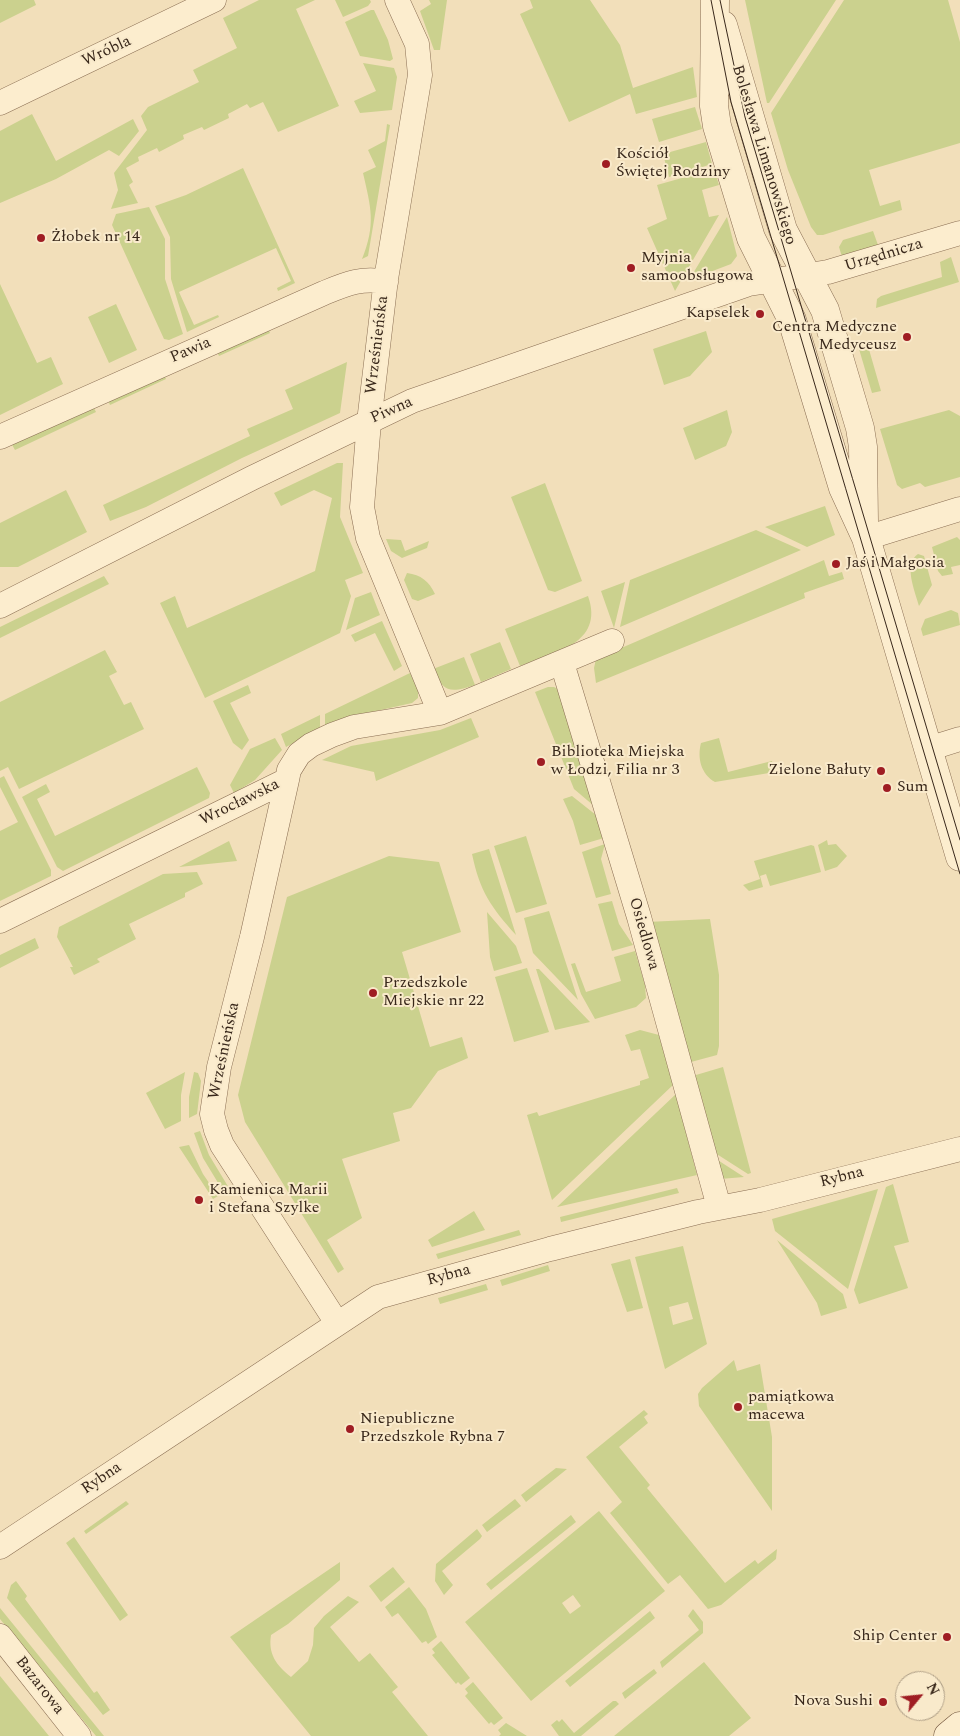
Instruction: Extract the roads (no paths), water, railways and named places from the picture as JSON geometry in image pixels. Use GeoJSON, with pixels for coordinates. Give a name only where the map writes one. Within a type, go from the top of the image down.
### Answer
{"type":"FeatureCollection","features":[{"type":"Feature","properties":{"kind":"street","name":"Wróbla"},"geometry":{"type":"LineString","coordinates":[[0,103],[214,0]]}},
{"type":"Feature","properties":{"kind":"street","name":"Wrześnieńska"},"geometry":{"type":"LineString","coordinates":[[397,0],[411,29],[420,63],[386,282],[369,422],[362,507],[368,538],[440,712]]}},
{"type":"Feature","properties":{"kind":"street","name":"Bolesława Limanowskiego"},"geometry":{"type":"LineString","coordinates":[[716,0],[783,230],[825,310],[860,428],[863,447],[862,510],[866,538],[960,857]]}},
{"type":"Feature","properties":{"kind":"street","name":"Bolesława Limanowskiego"},"geometry":{"type":"LineString","coordinates":[[716,0],[714,106],[717,126],[751,238],[792,320],[843,488],[866,538]]}},
{"type":"Feature","properties":{"kind":"street","name":"Urzędnicza"},"geometry":{"type":"LineString","coordinates":[[807,275],[837,270],[960,233]]}},
{"type":"Feature","properties":{"kind":"street","name":"Piwna"},"geometry":{"type":"LineString","coordinates":[[0,606],[252,478],[412,401],[749,284],[807,275]]}},
{"type":"Feature","properties":{"kind":"street","name":"Pawia"},"geometry":{"type":"LineString","coordinates":[[0,437],[324,293],[354,281],[368,278],[386,282]]}},
{"type":"Feature","properties":{"kind":"street"},"geometry":{"type":"LineString","coordinates":[[866,538],[960,509]]}},
{"type":"Feature","properties":{"kind":"street","name":"Wrocławska"},"geometry":{"type":"LineString","coordinates":[[0,921],[287,780],[289,770],[299,754],[325,738],[354,727],[440,712],[612,641]]}},
{"type":"Feature","properties":{"kind":"street","name":"Osiedlowa"},"geometry":{"type":"LineString","coordinates":[[562,663],[639,917],[719,1207]]}},
{"type":"Feature","properties":{"kind":"street"},"geometry":{"type":"LineString","coordinates":[[928,749],[960,740]]}},
{"type":"Feature","properties":{"kind":"street","name":"Wrześnieńska"},"geometry":{"type":"LineString","coordinates":[[287,780],[252,937],[219,1067],[212,1114],[222,1145],[337,1322]]}},
{"type":"Feature","properties":{"kind":"street","name":"Rybna"},"geometry":{"type":"LineString","coordinates":[[0,1547],[337,1322],[378,1297],[719,1207],[760,1200],[960,1148]]}},
{"type":"Feature","properties":{"kind":"street","name":"Bazarowa"},"geometry":{"type":"LineString","coordinates":[[0,1636],[79,1736]]}},
{"type":"Feature","properties":{"kind":"street"},"geometry":{"type":"LineString","coordinates":[[948,1736],[960,1726]]}},
{"type":"Feature","properties":{"kind":"tram line"},"geometry":{"type":"LineString","coordinates":[[711,0],[731,102],[960,874]]}},
{"type":"Feature","properties":{"kind":"tram line"},"geometry":{"type":"LineString","coordinates":[[720,0],[745,117],[960,840]]}},
{"type":"Feature","properties":{"kind":"place","name":"Kościół Świętej Rodziny"},"geometry":{"type":"Point","coordinates":[606,164]}},
{"type":"Feature","properties":{"kind":"place","name":"Żłobek nr 14"},"geometry":{"type":"Point","coordinates":[41,238]}},
{"type":"Feature","properties":{"kind":"place","name":"Myjnia samoobsługowa"},"geometry":{"type":"Point","coordinates":[631,268]}},
{"type":"Feature","properties":{"kind":"place","name":"Kapselek"},"geometry":{"type":"Point","coordinates":[760,314]}},
{"type":"Feature","properties":{"kind":"place","name":"Centra Medyczne Medyceusz"},"geometry":{"type":"Point","coordinates":[907,337]}},
{"type":"Feature","properties":{"kind":"place","name":"Jaś i Małgosia"},"geometry":{"type":"Point","coordinates":[836,564]}},
{"type":"Feature","properties":{"kind":"place","name":"Biblioteka Miejska w Łodzi, Filia nr 3"},"geometry":{"type":"Point","coordinates":[541,762]}},
{"type":"Feature","properties":{"kind":"place","name":"Zielone Bałuty"},"geometry":{"type":"Point","coordinates":[881,771]}},
{"type":"Feature","properties":{"kind":"place","name":"Sum"},"geometry":{"type":"Point","coordinates":[887,788]}},
{"type":"Feature","properties":{"kind":"place","name":"Przedszkole Miejskie nr 22"},"geometry":{"type":"Point","coordinates":[373,993]}},
{"type":"Feature","properties":{"kind":"place","name":"Kamienica Marii i Stefana Szylke"},"geometry":{"type":"Point","coordinates":[199,1200]}},
{"type":"Feature","properties":{"kind":"place","name":"pamiątkowa macewa"},"geometry":{"type":"Point","coordinates":[738,1407]}},
{"type":"Feature","properties":{"kind":"place","name":"Niepubliczne Przedszkole Rybna 7"},"geometry":{"type":"Point","coordinates":[350,1429]}},
{"type":"Feature","properties":{"kind":"place","name":"Ship Center"},"geometry":{"type":"Point","coordinates":[947,1637]}},
{"type":"Feature","properties":{"kind":"place","name":"Nova Sushi"},"geometry":{"type":"Point","coordinates":[883,1702]}}]}
